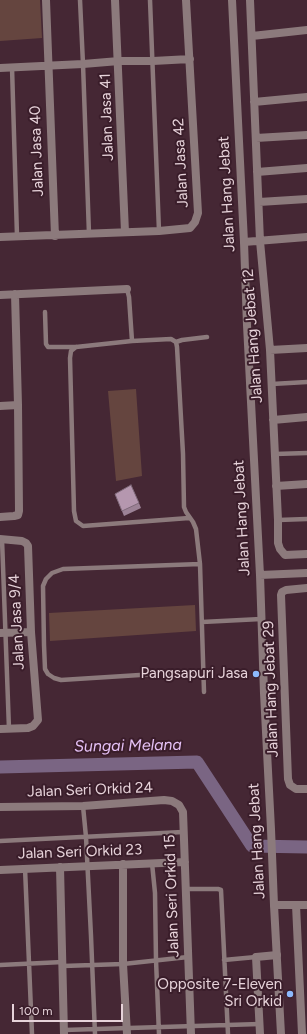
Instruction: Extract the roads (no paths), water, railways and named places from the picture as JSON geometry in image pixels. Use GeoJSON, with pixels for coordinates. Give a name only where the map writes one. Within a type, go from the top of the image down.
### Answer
{"type":"FeatureCollection","features":[{"type":"Feature","properties":{"kind":"street","name":"Jalan Jasa 40"},"geometry":{"type":"LineString","coordinates":[[46,0],[55,236]]}},
{"type":"Feature","properties":{"kind":"street","name":"Jalan Jasa 41"},"geometry":{"type":"LineString","coordinates":[[115,0],[125,232]]}},
{"type":"Feature","properties":{"kind":"street","name":"Jalan Jasa 42"},"geometry":{"type":"LineString","coordinates":[[0,237],[159,231],[190,228],[195,222],[198,213],[186,0]]}},
{"type":"Feature","properties":{"kind":"street","name":"Jalan Hang Jebat"},"geometry":{"type":"LineString","coordinates":[[232,0],[281,1034]]}},
{"type":"Feature","properties":{"kind":"street","name":"Jalan Hang Jebat 12"},"geometry":{"type":"LineString","coordinates":[[250,0],[260,241],[270,350],[278,543],[280,549],[285,555],[307,554]]}},
{"type":"Feature","properties":{"kind":"street"},"geometry":{"type":"LineString","coordinates":[[252,36],[307,30]]}},
{"type":"Feature","properties":{"kind":"street"},"geometry":{"type":"LineString","coordinates":[[0,68],[118,61],[190,59]]}},
{"type":"Feature","properties":{"kind":"street"},"geometry":{"type":"LineString","coordinates":[[254,102],[307,97]]}},
{"type":"Feature","properties":{"kind":"street"},"geometry":{"type":"LineString","coordinates":[[256,138],[307,135]]}},
{"type":"Feature","properties":{"kind":"street"},"geometry":{"type":"LineString","coordinates":[[257,172],[307,168]]}},
{"type":"Feature","properties":{"kind":"street"},"geometry":{"type":"LineString","coordinates":[[259,202],[307,199]]}},
{"type":"Feature","properties":{"kind":"street"},"geometry":{"type":"LineString","coordinates":[[244,242],[307,237]]}},
{"type":"Feature","properties":{"kind":"street"},"geometry":{"type":"LineString","coordinates":[[0,295],[127,289]]}},
{"type":"Feature","properties":{"kind":"street"},"geometry":{"type":"LineString","coordinates":[[0,517],[18,515],[19,511],[18,405],[14,294]]}},
{"type":"Feature","properties":{"kind":"street"},"geometry":{"type":"LineString","coordinates":[[270,350],[307,348]]}},
{"type":"Feature","properties":{"kind":"street"},"geometry":{"type":"LineString","coordinates":[[0,406],[18,405]]}},
{"type":"Feature","properties":{"kind":"street"},"geometry":{"type":"LineString","coordinates":[[273,420],[307,418]]}},
{"type":"Feature","properties":{"kind":"street"},"geometry":{"type":"LineString","coordinates":[[276,486],[307,484]]}},
{"type":"Feature","properties":{"kind":"street","name":"Jalan Jasa 9/4"},"geometry":{"type":"LineString","coordinates":[[1,539],[22,541],[28,546],[30,632],[38,720],[33,726],[28,728],[9,729]]}},
{"type":"Feature","properties":{"kind":"street"},"geometry":{"type":"LineString","coordinates":[[260,575],[307,573]]}},
{"type":"Feature","properties":{"kind":"street","name":"Jalan Hang Jebat 29"},"geometry":{"type":"LineString","coordinates":[[307,588],[286,590],[282,592],[288,779],[290,785],[296,789],[307,789]]}},
{"type":"Feature","properties":{"kind":"street"},"geometry":{"type":"LineString","coordinates":[[3,633],[30,632]]}},
{"type":"Feature","properties":{"kind":"street"},"geometry":{"type":"LineString","coordinates":[[0,729],[9,729]]}},
{"type":"Feature","properties":{"kind":"street","name":"Jalan Seri Orkid 24"},"geometry":{"type":"LineString","coordinates":[[0,807],[83,806],[164,800],[172,801],[179,806]]}},
{"type":"Feature","properties":{"kind":"street","name":"Jalan Seri Orkid 15"},"geometry":{"type":"LineString","coordinates":[[179,806],[183,812],[191,1030]]}},
{"type":"Feature","properties":{"kind":"street","name":"Jalan Seri Orkid 23"},"geometry":{"type":"LineString","coordinates":[[0,870],[185,862]]}},
{"type":"Feature","properties":{"kind":"street"},"geometry":{"type":"LineString","coordinates":[[123,864],[123,964],[126,1031]]}},
{"type":"Feature","properties":{"kind":"street"},"geometry":{"type":"LineString","coordinates":[[60,867],[64,1032]]}},
{"type":"Feature","properties":{"kind":"street"},"geometry":{"type":"LineString","coordinates":[[274,905],[307,906]]}},
{"type":"Feature","properties":{"kind":"street"},"geometry":{"type":"LineString","coordinates":[[296,905],[302,1034]]}},
{"type":"Feature","properties":{"kind":"street"},"geometry":{"type":"LineString","coordinates":[[260,1034],[256,956],[277,955]]}},
{"type":"Feature","properties":{"kind":"lane"},"geometry":{"type":"LineString","coordinates":[[80,0],[84,64],[89,234]]}},
{"type":"Feature","properties":{"kind":"lane"},"geometry":{"type":"LineString","coordinates":[[150,0],[159,231]]}},
{"type":"Feature","properties":{"kind":"lane"},"geometry":{"type":"LineString","coordinates":[[12,67],[17,236]]}},
{"type":"Feature","properties":{"kind":"lane"},"geometry":{"type":"LineString","coordinates":[[127,289],[129,297],[132,341]]}},
{"type":"Feature","properties":{"kind":"lane"},"geometry":{"type":"LineString","coordinates":[[45,312],[46,344],[48,347],[76,347],[132,341],[172,340],[176,342],[207,337]]}},
{"type":"Feature","properties":{"kind":"lane"},"geometry":{"type":"LineString","coordinates":[[176,342],[183,454],[184,507],[196,529],[200,564],[204,692]]}},
{"type":"Feature","properties":{"kind":"lane"},"geometry":{"type":"LineString","coordinates":[[76,347],[72,351],[70,358],[74,511],[76,521],[83,526],[189,518]]}},
{"type":"Feature","properties":{"kind":"lane"},"geometry":{"type":"LineString","coordinates":[[272,384],[307,382]]}},
{"type":"Feature","properties":{"kind":"lane"},"geometry":{"type":"LineString","coordinates":[[275,454],[307,453]]}},
{"type":"Feature","properties":{"kind":"lane"},"geometry":{"type":"LineString","coordinates":[[278,520],[307,519]]}},
{"type":"Feature","properties":{"kind":"lane"},"geometry":{"type":"LineString","coordinates":[[1,539],[3,633],[9,729]]}},
{"type":"Feature","properties":{"kind":"lane"},"geometry":{"type":"LineString","coordinates":[[200,564],[63,569],[52,573],[46,579],[43,586],[44,653],[45,669],[48,674],[61,680],[203,671]]}},
{"type":"Feature","properties":{"kind":"lane"},"geometry":{"type":"LineString","coordinates":[[202,622],[261,619]]}},
{"type":"Feature","properties":{"kind":"lane"},"geometry":{"type":"LineString","coordinates":[[83,806],[86,837],[94,1031]]}},
{"type":"Feature","properties":{"kind":"lane"},"geometry":{"type":"LineString","coordinates":[[0,841],[183,832]]}},
{"type":"Feature","properties":{"kind":"lane"},"geometry":{"type":"LineString","coordinates":[[152,863],[159,1034]]}},
{"type":"Feature","properties":{"kind":"lane"},"geometry":{"type":"LineString","coordinates":[[25,868],[32,1034]]}},
{"type":"Feature","properties":{"kind":"lane"},"geometry":{"type":"LineString","coordinates":[[186,889],[221,890],[228,1034]]}},
{"type":"Feature","properties":{"kind":"lane"},"geometry":{"type":"LineString","coordinates":[[224,960],[256,956]]}},
{"type":"Feature","properties":{"kind":"lane"},"geometry":{"type":"LineString","coordinates":[[0,965],[123,964],[188,957]]}},
{"type":"Feature","properties":{"kind":"lane"},"geometry":{"type":"LineString","coordinates":[[64,1032],[126,1031],[159,1027],[191,1030],[228,1025],[260,1024]]}},
{"type":"Feature","properties":{"kind":"waterway","name":"Sungai Melana"},"geometry":{"type":"LineString","coordinates":[[0,767],[197,762],[252,846],[307,847]]}},
{"type":"Feature","properties":{"kind":"place","name":"Pangsapuri Jasa"},"geometry":{"type":"Point","coordinates":[256,674]}},
{"type":"Feature","properties":{"kind":"place","name":"Opposite 7-Eleven Sri Orkid"},"geometry":{"type":"Point","coordinates":[290,994]}}]}
